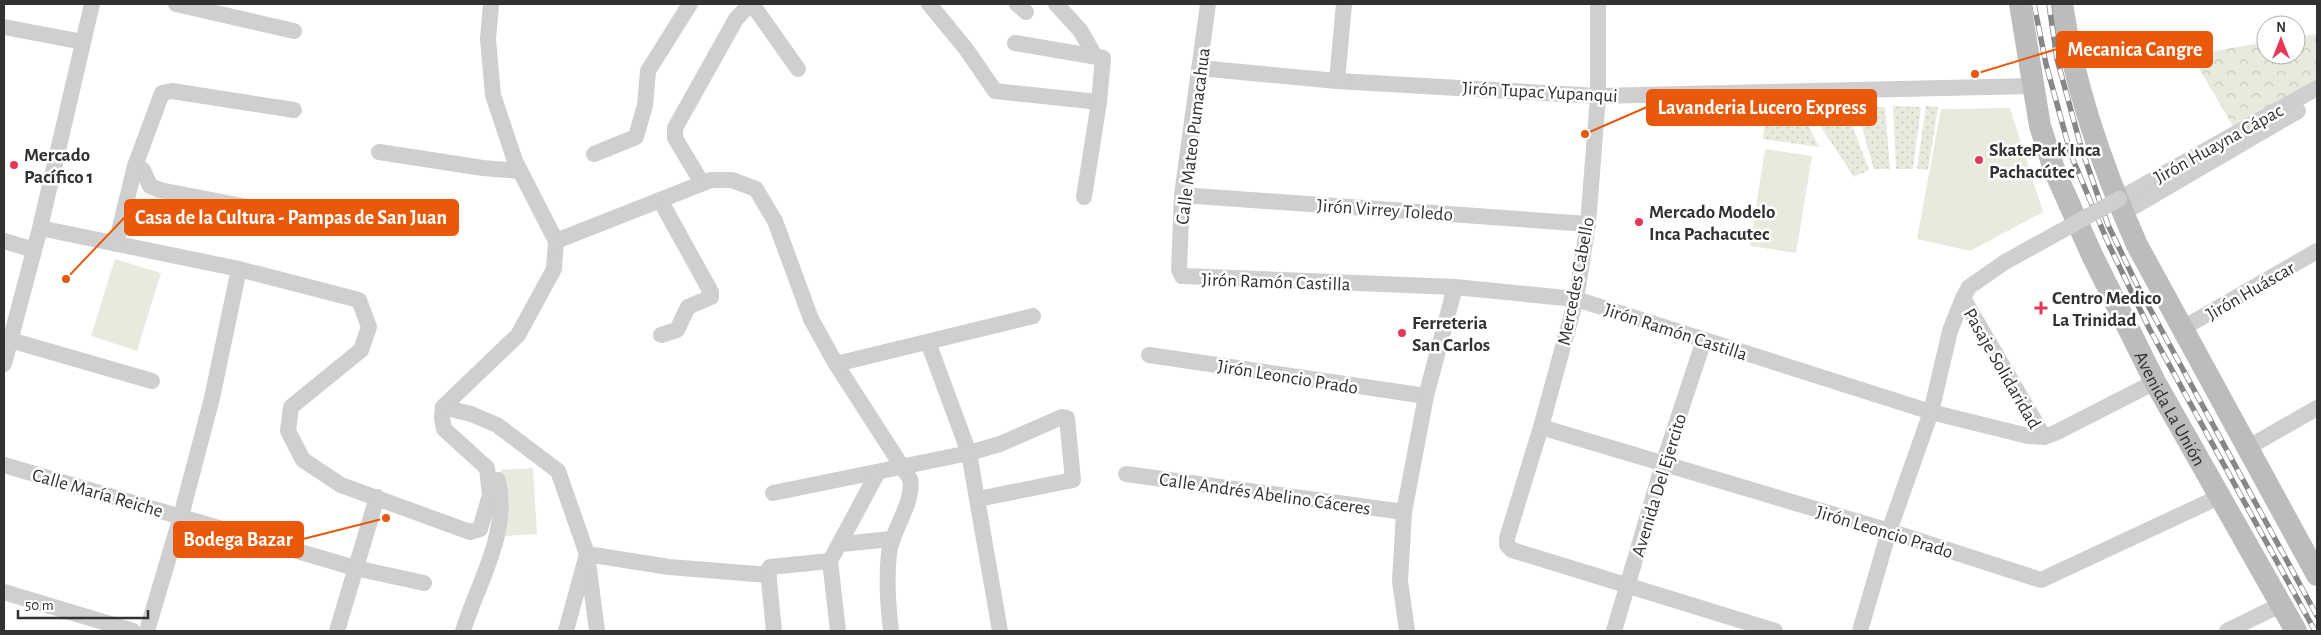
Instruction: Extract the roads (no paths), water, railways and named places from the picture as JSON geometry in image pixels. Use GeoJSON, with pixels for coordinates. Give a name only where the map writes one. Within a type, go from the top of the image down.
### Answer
{"type":"FeatureCollection","features":[{"type":"Feature","properties":{"kind":"street"},"geometry":{"type":"LineString","coordinates":[[4,364],[40,228],[92,4]]}},
{"type":"Feature","properties":{"kind":"street"},"geometry":{"type":"LineString","coordinates":[[176,4],[294,31]]}},
{"type":"Feature","properties":{"kind":"street"},"geometry":{"type":"LineString","coordinates":[[463,631],[497,541],[501,506],[499,481],[444,429],[443,407],[518,335],[554,268],[556,241],[520,171],[493,95],[488,39],[490,4]]}},
{"type":"Feature","properties":{"kind":"street"},"geometry":{"type":"LineString","coordinates":[[594,154],[636,137],[645,105],[648,70],[690,4]]}},
{"type":"Feature","properties":{"kind":"street"},"geometry":{"type":"LineString","coordinates":[[702,183],[675,138],[675,128],[736,19],[751,4],[798,69]]}},
{"type":"Feature","properties":{"kind":"street"},"geometry":{"type":"LineString","coordinates":[[928,4],[966,49],[995,91],[1099,102]]}},
{"type":"Feature","properties":{"kind":"street"},"geometry":{"type":"LineString","coordinates":[[1056,4],[1080,30],[1096,56]]}},
{"type":"Feature","properties":{"kind":"street","name":"Calle Mateo Pumacahua"},"geometry":{"type":"LineString","coordinates":[[1179,269],[1182,196],[1208,4]]}},
{"type":"Feature","properties":{"kind":"street"},"geometry":{"type":"LineString","coordinates":[[1337,80],[1344,4]]}},
{"type":"Feature","properties":{"kind":"street","name":"Mercedes Cabello"},"geometry":{"type":"LineString","coordinates":[[1598,4],[1598,96],[1588,224],[1576,300],[1541,427],[1507,538],[1507,545],[1512,550],[1627,587]]}},
{"type":"Feature","properties":{"kind":"street","name":"Avenida La Unión"},"geometry":{"type":"LineString","coordinates":[[2020,4],[2040,126],[2055,172],[2092,255],[2155,382],[2296,631]]}},
{"type":"Feature","properties":{"kind":"street"},"geometry":{"type":"LineString","coordinates":[[2062,4],[2083,99],[2137,245],[2317,575]]}},
{"type":"Feature","properties":{"kind":"street"},"geometry":{"type":"LineString","coordinates":[[4,27],[83,42]]}},
{"type":"Feature","properties":{"kind":"street"},"geometry":{"type":"LineString","coordinates":[[1015,43],[1096,56],[1104,61],[1084,197]]}},
{"type":"Feature","properties":{"kind":"street","name":"Jirón Tupac Yupanqui"},"geometry":{"type":"LineString","coordinates":[[1200,68],[1337,80],[1598,96],[2032,86]]}},
{"type":"Feature","properties":{"kind":"street","name":"Jirón Huayna Cápac"},"geometry":{"type":"LineString","coordinates":[[2121,206],[2262,118],[2317,88]]}},
{"type":"Feature","properties":{"kind":"street"},"geometry":{"type":"LineString","coordinates":[[116,244],[136,166],[162,93],[172,91],[294,110]]}},
{"type":"Feature","properties":{"kind":"street","name":"Jirón Huayna Cápac"},"geometry":{"type":"LineString","coordinates":[[2121,206],[2317,100]]}},
{"type":"Feature","properties":{"kind":"street"},"geometry":{"type":"LineString","coordinates":[[379,152],[482,168],[520,171]]}},
{"type":"Feature","properties":{"kind":"street"},"geometry":{"type":"LineString","coordinates":[[136,166],[143,170],[150,186],[160,190],[309,219]]}},
{"type":"Feature","properties":{"kind":"street"},"geometry":{"type":"LineString","coordinates":[[556,241],[711,180],[732,180],[756,189],[776,221],[811,319],[836,364],[910,480],[912,487],[892,539],[889,554],[888,604],[891,631]]}},
{"type":"Feature","properties":{"kind":"street","name":"Jirón Virrey Toledo"},"geometry":{"type":"LineString","coordinates":[[1182,196],[1588,224]]}},
{"type":"Feature","properties":{"kind":"street"},"geometry":{"type":"LineString","coordinates":[[660,200],[711,292],[711,297],[688,307],[677,330],[661,335]]}},
{"type":"Feature","properties":{"kind":"street"},"geometry":{"type":"LineString","coordinates":[[1860,631],[1889,531],[1931,412],[1950,331],[1969,288],[2005,262],[2121,206]]}},
{"type":"Feature","properties":{"kind":"street"},"geometry":{"type":"LineString","coordinates":[[40,228],[239,269],[359,300],[369,327],[361,350],[291,407],[288,431],[304,460],[341,485],[470,532],[480,529],[486,516],[490,495],[487,468]]}},
{"type":"Feature","properties":{"kind":"street"},"geometry":{"type":"LineString","coordinates":[[4,241],[34,250]]}},
{"type":"Feature","properties":{"kind":"street","name":"Jirón Huáscar"},"geometry":{"type":"LineString","coordinates":[[2183,328],[2317,251]]}},
{"type":"Feature","properties":{"kind":"street"},"geometry":{"type":"LineString","coordinates":[[147,631],[181,516],[212,398],[239,269]]}},
{"type":"Feature","properties":{"kind":"street","name":"Jirón Ramón Castilla"},"geometry":{"type":"LineString","coordinates":[[1179,269],[1182,276],[1190,278],[1455,287],[1576,300],[1931,412],[2028,436],[2044,437]]}},
{"type":"Feature","properties":{"kind":"street"},"geometry":{"type":"LineString","coordinates":[[1407,631],[1400,581],[1404,512],[1426,396],[1455,287]]}},
{"type":"Feature","properties":{"kind":"street","name":"Pasaje Solidaridad"},"geometry":{"type":"LineString","coordinates":[[1963,298],[2044,437]]}},
{"type":"Feature","properties":{"kind":"street"},"geometry":{"type":"LineString","coordinates":[[836,364],[1033,316]]}},
{"type":"Feature","properties":{"kind":"street"},"geometry":{"type":"LineString","coordinates":[[10,340],[152,381]]}},
{"type":"Feature","properties":{"kind":"street","name":"Avenida Del Ejercito"},"geometry":{"type":"LineString","coordinates":[[1614,631],[1663,464],[1704,340]]}},
{"type":"Feature","properties":{"kind":"street"},"geometry":{"type":"LineString","coordinates":[[928,342],[969,452],[1000,631]]}},
{"type":"Feature","properties":{"kind":"street","name":"Jirón Leoncio Prado"},"geometry":{"type":"LineString","coordinates":[[1149,355],[1426,396]]}},
{"type":"Feature","properties":{"kind":"street"},"geometry":{"type":"LineString","coordinates":[[2044,437],[2155,382]]}},
{"type":"Feature","properties":{"kind":"street"},"geometry":{"type":"LineString","coordinates":[[443,407],[471,414],[497,425],[558,471],[587,554],[597,631]]}},
{"type":"Feature","properties":{"kind":"street"},"geometry":{"type":"LineString","coordinates":[[2247,448],[2317,408]]}},
{"type":"Feature","properties":{"kind":"street"},"geometry":{"type":"LineString","coordinates":[[774,494],[1000,444],[1062,417],[1067,418],[1074,480],[978,499]]}},
{"type":"Feature","properties":{"kind":"street","name":"Jirón Leoncio Prado"},"geometry":{"type":"LineString","coordinates":[[1541,427],[1889,531],[2041,580],[2219,497]]}},
{"type":"Feature","properties":{"kind":"street","name":"Calle María Reiche"},"geometry":{"type":"LineString","coordinates":[[4,465],[355,568],[424,583]]}},
{"type":"Feature","properties":{"kind":"street"},"geometry":{"type":"LineString","coordinates":[[832,630],[830,561],[841,544],[878,472]]}},
{"type":"Feature","properties":{"kind":"street","name":"Calle Andrés Abelino Cáceres"},"geometry":{"type":"LineString","coordinates":[[1126,474],[1404,512]]}},
{"type":"Feature","properties":{"kind":"street"},"geometry":{"type":"LineString","coordinates":[[337,631],[377,497]]}},
{"type":"Feature","properties":{"kind":"street"},"geometry":{"type":"LineString","coordinates":[[841,544],[892,539]]}},
{"type":"Feature","properties":{"kind":"street"},"geometry":{"type":"LineString","coordinates":[[587,554],[670,567],[769,576]]}},
{"type":"Feature","properties":{"kind":"street"},"geometry":{"type":"LineString","coordinates":[[566,631],[587,554]]}},
{"type":"Feature","properties":{"kind":"street"},"geometry":{"type":"LineString","coordinates":[[774,631],[768,570],[775,565],[830,561]]}},
{"type":"Feature","properties":{"kind":"street"},"geometry":{"type":"LineString","coordinates":[[1627,587],[1775,631]]}},
{"type":"Feature","properties":{"kind":"street"},"geometry":{"type":"LineString","coordinates":[[4,592],[133,631]]}},
{"type":"Feature","properties":{"kind":"street"},"geometry":{"type":"LineString","coordinates":[[2227,631],[2282,604]]}},
{"type":"Feature","properties":{"kind":"railway"},"geometry":{"type":"LineString","coordinates":[[2034,4],[2046,64],[2071,155],[2109,245],[2149,328],[2315,631]]}},
{"type":"Feature","properties":{"kind":"railway"},"geometry":{"type":"LineString","coordinates":[[2049,4],[2057,59],[2081,147],[2108,225],[2137,285],[2317,616]]}},
{"type":"Feature","properties":{"kind":"place","name":"Mecanica Cangre"},"geometry":{"type":"Point","coordinates":[1975,74]}},
{"type":"Feature","properties":{"kind":"place","name":"Lavanderia Lucero Express"},"geometry":{"type":"Point","coordinates":[1585,134]}},
{"type":"Feature","properties":{"kind":"place","name":"SkatePark Inca Pachacútec"},"geometry":{"type":"Point","coordinates":[1979,160]}},
{"type":"Feature","properties":{"kind":"place","name":"Mercado Pacífico 1"},"geometry":{"type":"Point","coordinates":[14,165]}},
{"type":"Feature","properties":{"kind":"place","name":"Mercado Modelo Inca Pachacutec"},"geometry":{"type":"Point","coordinates":[1639,222]}},
{"type":"Feature","properties":{"kind":"place","name":"Casa de la Cultura - Pampas de San Juan"},"geometry":{"type":"Point","coordinates":[66,279]}},
{"type":"Feature","properties":{"kind":"place","name":"Centro Medico La Trinidad"},"geometry":{"type":"Point","coordinates":[2041,308]}},
{"type":"Feature","properties":{"kind":"place","name":"Ferreteria San Carlos"},"geometry":{"type":"Point","coordinates":[1402,333]}},
{"type":"Feature","properties":{"kind":"place","name":"Bodega Bazar"},"geometry":{"type":"Point","coordinates":[386,518]}}]}
